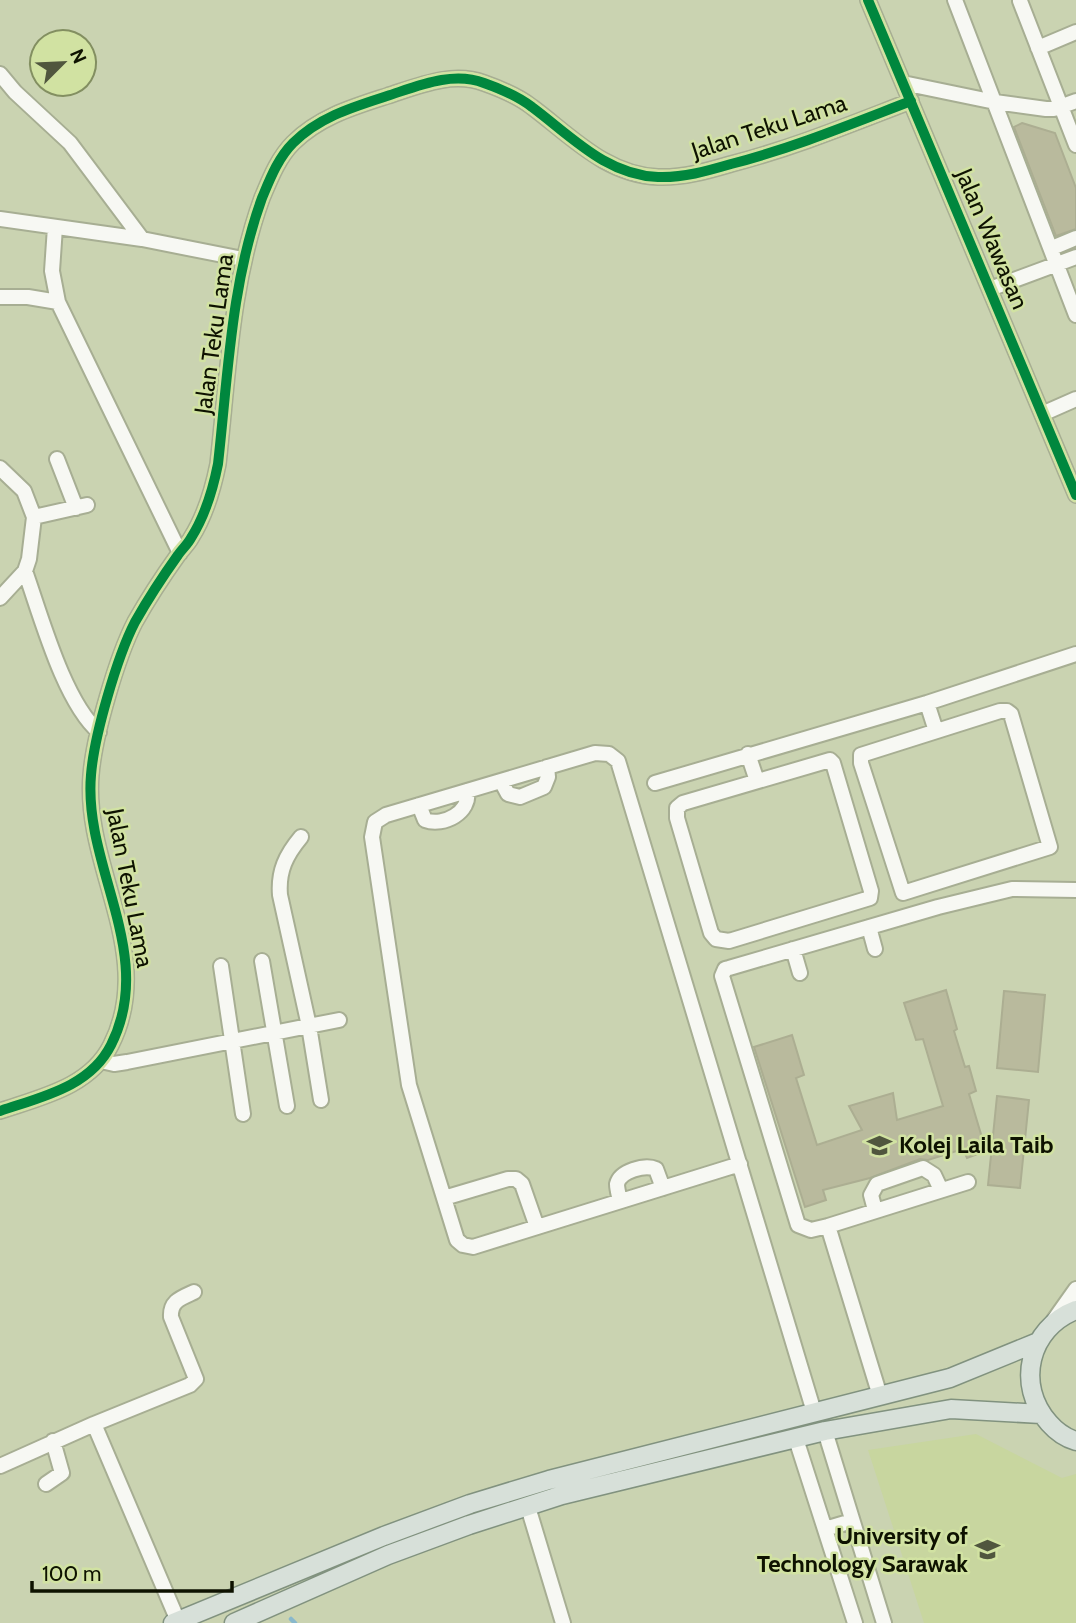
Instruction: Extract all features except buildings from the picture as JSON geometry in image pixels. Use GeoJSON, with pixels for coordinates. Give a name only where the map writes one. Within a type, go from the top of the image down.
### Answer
{"type":"FeatureCollection","features":[{"type":"Feature","properties":{"kind":"main road"},"geometry":{"type":"LineString","coordinates":[[1074,1443],[1054,1429],[1041,1414],[1033,1397],[1029,1378],[1031,1359],[1049,1326],[1076,1310]]}},
{"type":"Feature","properties":{"kind":"main road"},"geometry":{"type":"LineString","coordinates":[[176,1622],[384,1536],[470,1504],[549,1480],[950,1378],[1038,1342]]}},
{"type":"Feature","properties":{"kind":"main road"},"geometry":{"type":"LineString","coordinates":[[234,1623],[388,1555],[562,1495],[825,1431],[951,1409],[1041,1414]]}},
{"type":"Feature","properties":{"kind":"street","name":"Jalan Wawasan"},"geometry":{"type":"LineString","coordinates":[[867,0],[1042,414],[1070,464],[1076,495]]}},
{"type":"Feature","properties":{"kind":"street"},"geometry":{"type":"LineString","coordinates":[[973,0],[956,3],[1076,315]]}},
{"type":"Feature","properties":{"kind":"street"},"geometry":{"type":"LineString","coordinates":[[1020,1],[1076,145]]}},
{"type":"Feature","properties":{"kind":"street"},"geometry":{"type":"LineString","coordinates":[[1038,48],[1076,32]]}},
{"type":"Feature","properties":{"kind":"street"},"geometry":{"type":"LineString","coordinates":[[0,74],[15,92],[69,143],[142,239]]}},
{"type":"Feature","properties":{"kind":"street","name":"Jalan Teku Lama"},"geometry":{"type":"LineString","coordinates":[[0,1111],[60,1090],[87,1075],[101,1061],[112,1044],[127,987],[127,959],[92,809],[91,775],[99,732],[121,658],[135,623],[191,539],[214,485],[243,259],[268,182],[292,144],[315,125],[335,115],[430,82],[454,79],[480,82],[507,92],[531,106],[558,130],[615,168],[635,175],[660,177],[698,173],[787,148],[911,101]]}},
{"type":"Feature","properties":{"kind":"street"},"geometry":{"type":"LineString","coordinates":[[903,83],[995,102],[1046,109],[1076,101]]}},
{"type":"Feature","properties":{"kind":"street"},"geometry":{"type":"LineString","coordinates":[[0,219],[142,239],[243,259]]}},
{"type":"Feature","properties":{"kind":"street"},"geometry":{"type":"LineString","coordinates":[[55,227],[52,271],[58,302],[180,553]]}},
{"type":"Feature","properties":{"kind":"street"},"geometry":{"type":"LineString","coordinates":[[1052,248],[1076,238]]}},
{"type":"Feature","properties":{"kind":"street"},"geometry":{"type":"LineString","coordinates":[[990,289],[1076,257]]}},
{"type":"Feature","properties":{"kind":"street"},"geometry":{"type":"LineString","coordinates":[[0,297],[28,297],[58,302]]}},
{"type":"Feature","properties":{"kind":"street"},"geometry":{"type":"LineString","coordinates":[[1042,414],[1076,399]]}},
{"type":"Feature","properties":{"kind":"street"},"geometry":{"type":"LineString","coordinates":[[34,517],[82,506],[57,459]]}},
{"type":"Feature","properties":{"kind":"street"},"geometry":{"type":"LineString","coordinates":[[0,468],[24,491],[34,517],[25,571],[0,598]]}},
{"type":"Feature","properties":{"kind":"street"},"geometry":{"type":"LineString","coordinates":[[25,571],[72,692],[83,715],[99,732]]}},
{"type":"Feature","properties":{"kind":"street"},"geometry":{"type":"LineString","coordinates":[[655,783],[927,703],[1076,654]]}},
{"type":"Feature","properties":{"kind":"street"},"geometry":{"type":"LineString","coordinates":[[927,703],[936,731]]}},
{"type":"Feature","properties":{"kind":"street"},"geometry":{"type":"LineString","coordinates":[[1000,711],[1011,714],[1050,847],[903,893],[860,759],[861,755],[866,753],[936,731],[1000,711]]}},
{"type":"Feature","properties":{"kind":"street"},"geometry":{"type":"LineString","coordinates":[[740,1164],[474,1247],[463,1245],[457,1240],[409,1085],[372,837],[373,826],[380,818],[602,752],[618,761],[740,1164],[814,1412]]}},
{"type":"Feature","properties":{"kind":"street"},"geometry":{"type":"LineString","coordinates":[[748,754],[757,781]]}},
{"type":"Feature","properties":{"kind":"street"},"geometry":{"type":"LineString","coordinates":[[830,760],[833,763],[871,891],[870,898],[723,942],[711,933],[677,818],[677,808],[683,803],[757,781],[825,761],[830,760]]}},
{"type":"Feature","properties":{"kind":"street"},"geometry":{"type":"LineString","coordinates":[[501,781],[508,794],[520,797],[544,786],[548,777],[547,767]]}},
{"type":"Feature","properties":{"kind":"street"},"geometry":{"type":"LineString","coordinates":[[419,805],[425,820],[433,822],[461,812],[468,803],[467,791]]}},
{"type":"Feature","properties":{"kind":"street"},"geometry":{"type":"LineString","coordinates":[[301,837],[284,862],[279,882],[309,1026],[321,1100]]}},
{"type":"Feature","properties":{"kind":"street"},"geometry":{"type":"LineString","coordinates":[[968,1182],[828,1226],[811,1230],[798,1225],[722,976],[725,969],[938,907],[1012,889],[1076,890]]}},
{"type":"Feature","properties":{"kind":"street"},"geometry":{"type":"LineString","coordinates":[[869,927],[875,949]]}},
{"type":"Feature","properties":{"kind":"street"},"geometry":{"type":"LineString","coordinates":[[793,949],[800,973]]}},
{"type":"Feature","properties":{"kind":"street"},"geometry":{"type":"LineString","coordinates":[[262,961],[287,1106]]}},
{"type":"Feature","properties":{"kind":"street"},"geometry":{"type":"LineString","coordinates":[[221,966],[243,1114]]}},
{"type":"Feature","properties":{"kind":"street"},"geometry":{"type":"LineString","coordinates":[[101,1061],[127,1062],[339,1020]]}},
{"type":"Feature","properties":{"kind":"street"},"geometry":{"type":"LineString","coordinates":[[620,1201],[617,1185],[620,1179],[625,1174],[646,1166],[658,1171],[663,1188]]}},
{"type":"Feature","properties":{"kind":"street"},"geometry":{"type":"LineString","coordinates":[[875,1210],[871,1195],[877,1184],[923,1168],[934,1175],[941,1190]]}},
{"type":"Feature","properties":{"kind":"street"},"geometry":{"type":"LineString","coordinates":[[444,1198],[516,1179],[522,1184],[537,1227]]}},
{"type":"Feature","properties":{"kind":"street"},"geometry":{"type":"LineString","coordinates":[[828,1226],[880,1396]]}},
{"type":"Feature","properties":{"kind":"street"},"geometry":{"type":"LineString","coordinates":[[1049,1326],[1076,1289]]}},
{"type":"Feature","properties":{"kind":"street"},"geometry":{"type":"LineString","coordinates":[[0,1466],[190,1385],[196,1379],[170,1310],[175,1301],[194,1292]]}},
{"type":"Feature","properties":{"kind":"street"},"geometry":{"type":"LineString","coordinates":[[94,1424],[176,1622]]}},
{"type":"Feature","properties":{"kind":"street"},"geometry":{"type":"LineString","coordinates":[[825,1431],[884,1623]]}},
{"type":"Feature","properties":{"kind":"street"},"geometry":{"type":"LineString","coordinates":[[796,1439],[855,1623]]}},
{"type":"Feature","properties":{"kind":"street"},"geometry":{"type":"LineString","coordinates":[[46,1484],[62,1473],[54,1441]]}},
{"type":"Feature","properties":{"kind":"street"},"geometry":{"type":"LineString","coordinates":[[527,1507],[564,1623]]}},
{"type":"Feature","properties":{"kind":"street"},"geometry":{"type":"LineString","coordinates":[[825,1529],[852,1521]]}},
{"type":"Feature","properties":{"kind":"shaded area","name":"University of Technology Sarawak"},"geometry":{"type":"Polygon","coordinates":[[[976,1434],[1062,1478],[1076,1474],[1076,1623],[924,1623],[868,1450],[976,1434]]]}},
{"type":"Feature","properties":{"kind":"waterway"},"geometry":{"type":"LineString","coordinates":[[291,1619],[295,1623]]}},
{"type":"Feature","properties":{"kind":"cycle path"},"geometry":{"type":"LineString","coordinates":[[868,0],[1076,495]]}},
{"type":"Feature","properties":{"kind":"cycle path"},"geometry":{"type":"LineString","coordinates":[[0,1111],[48,1095],[91,1071],[111,1045],[123,1011],[126,977],[123,944],[91,809],[93,759],[101,719],[128,637],[161,579],[190,540],[208,502],[218,464],[232,330],[243,263],[271,176],[293,143],[314,126],[349,109],[423,84],[447,79],[472,80],[521,99],[606,162],[639,175],[667,177],[704,171],[777,151],[911,101]]}},
{"type":"Feature","properties":{"kind":"place","name":"Kolej Laila Taib"},"geometry":{"type":"Point","coordinates":[879,1145]}},
{"type":"Feature","properties":{"kind":"place","name":"University of Technology Sarawak"},"geometry":{"type":"Point","coordinates":[988,1550]}}]}
